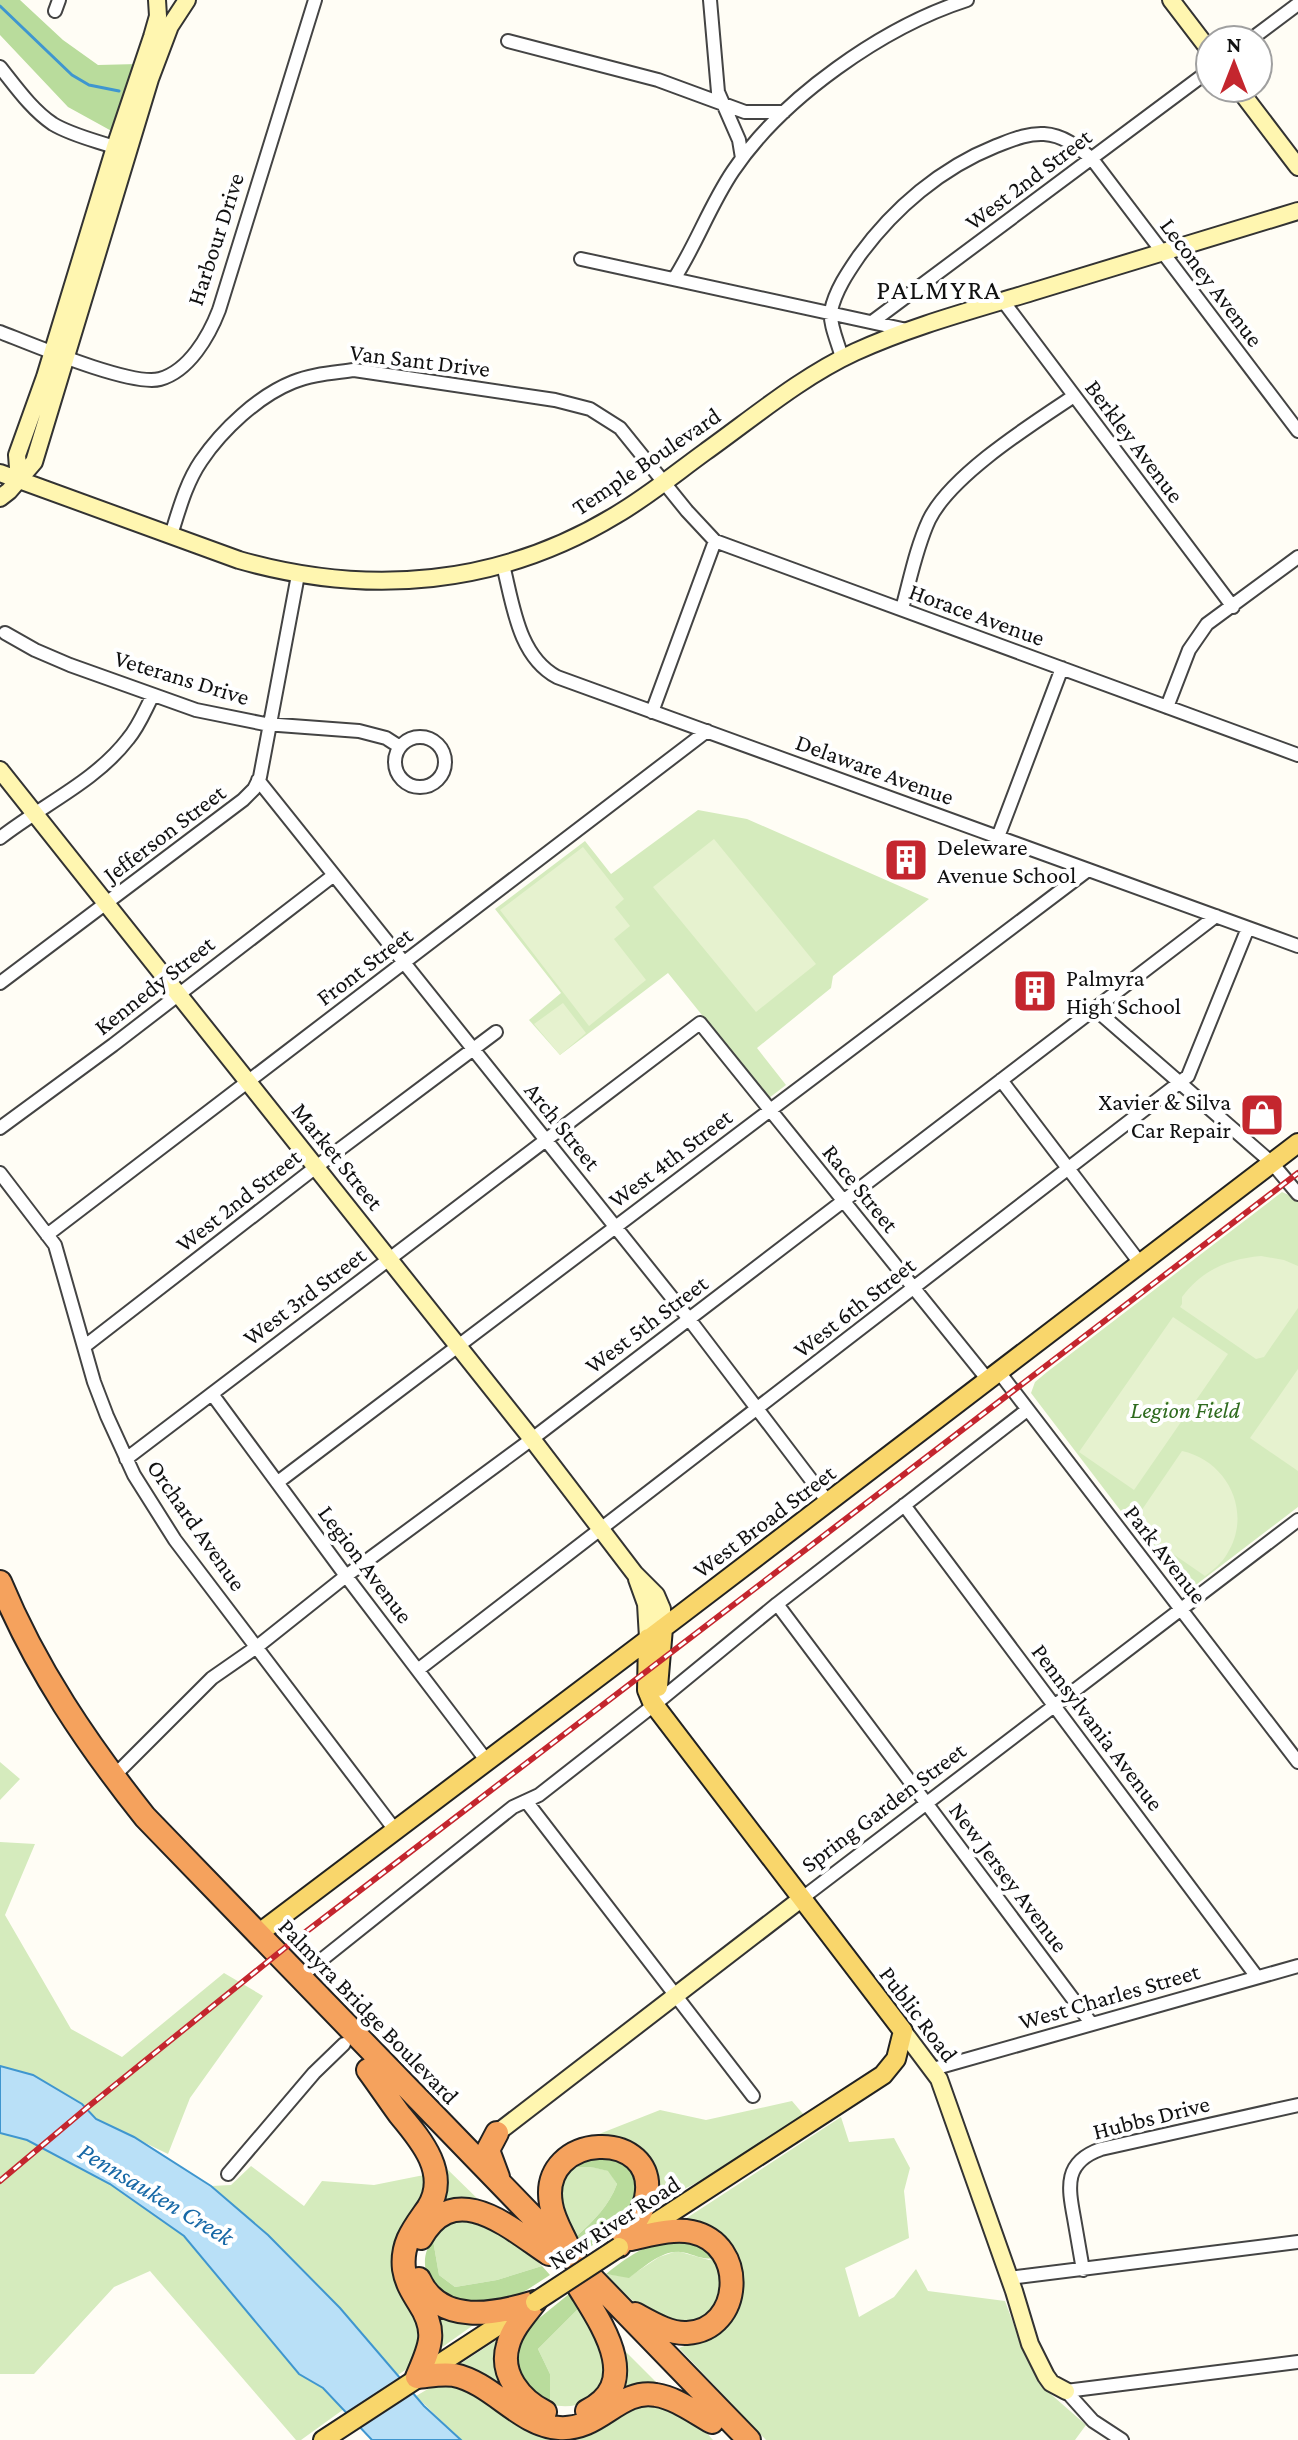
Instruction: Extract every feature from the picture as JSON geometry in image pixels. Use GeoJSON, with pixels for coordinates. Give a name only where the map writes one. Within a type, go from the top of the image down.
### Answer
{"type":"FeatureCollection","features":[{"type":"Feature","properties":{"kind":"highway","name":"Palmyra Bridge Boulevard"},"geometry":{"type":"LineString","coordinates":[[0,1582],[51,1686],[113,1777],[153,1825],[749,2440]]}},
{"type":"Feature","properties":{"kind":"highway","name":"Palmyra Bridge Boulevard"},"geometry":{"type":"LineString","coordinates":[[0,1619],[60,1728],[119,1808],[368,2070],[729,2440]]}},
{"type":"Feature","properties":{"kind":"highway"},"geometry":{"type":"LineString","coordinates":[[368,2070],[420,2137],[435,2175],[431,2201],[411,2231],[404,2256],[407,2282],[425,2313],[431,2331],[428,2353],[417,2377]]}},
{"type":"Feature","properties":{"kind":"highway"},"geometry":{"type":"LineString","coordinates":[[460,2142],[497,2133]]}},
{"type":"Feature","properties":{"kind":"highway"},"geometry":{"type":"LineString","coordinates":[[497,2133],[488,2154],[502,2185]]}},
{"type":"Feature","properties":{"kind":"highway"},"geometry":{"type":"LineString","coordinates":[[575,2259],[556,2220],[550,2196],[558,2169],[567,2158],[582,2149],[615,2147],[635,2159],[643,2171],[647,2186],[646,2200],[625,2243]]}},
{"type":"Feature","properties":{"kind":"highway"},"geometry":{"type":"LineString","coordinates":[[535,2302],[482,2313],[449,2308],[432,2298],[421,2284],[416,2268],[416,2250],[425,2231],[436,2219],[463,2209],[483,2212],[549,2254]]}},
{"type":"Feature","properties":{"kind":"highway"},"geometry":{"type":"LineString","coordinates":[[617,2303],[663,2328],[687,2333],[702,2330],[716,2320],[732,2292],[727,2259],[716,2245],[701,2235],[678,2231],[625,2243]]}},
{"type":"Feature","properties":{"kind":"highway"},"geometry":{"type":"LineString","coordinates":[[535,2302],[514,2331],[508,2346],[507,2368],[514,2385],[530,2403],[547,2413],[569,2416],[590,2410],[610,2390],[615,2377],[615,2364],[607,2335],[577,2284]]}},
{"type":"Feature","properties":{"kind":"highway"},"geometry":{"type":"LineString","coordinates":[[417,2377],[447,2374],[461,2377],[536,2421],[552,2427],[568,2428],[591,2422],[641,2394],[672,2400],[712,2422]]}},
{"type":"Feature","properties":{"kind":"main road","name":"West Broad Street"},"geometry":{"type":"LineString","coordinates":[[258,1934],[1298,1143]]}},
{"type":"Feature","properties":{"kind":"main road","name":"Public Road"},"geometry":{"type":"LineString","coordinates":[[655,1633],[647,1690],[654,1705],[903,2031]]}},
{"type":"Feature","properties":{"kind":"main road","name":"New River Road"},"geometry":{"type":"LineString","coordinates":[[327,2438],[883,2075],[896,2059],[903,2031]]}},
{"type":"Feature","properties":{"kind":"street"},"geometry":{"type":"LineString","coordinates":[[0,498],[19,480],[17,455],[38,420],[59,354],[154,48],[157,0]]}},
{"type":"Feature","properties":{"kind":"street"},"geometry":{"type":"LineString","coordinates":[[154,48],[187,0]]}},
{"type":"Feature","properties":{"kind":"street","name":"Harbour Drive"},"geometry":{"type":"LineString","coordinates":[[0,332],[137,379],[152,380],[167,376],[181,367],[206,336],[227,288],[315,0]]}},
{"type":"Feature","properties":{"kind":"street"},"geometry":{"type":"LineString","coordinates":[[710,0],[716,84],[721,103],[739,140],[742,158]]}},
{"type":"Feature","properties":{"kind":"street"},"geometry":{"type":"LineString","coordinates":[[674,279],[718,195],[742,158],[784,112],[837,68],[878,41],[923,17],[967,0]]}},
{"type":"Feature","properties":{"kind":"street"},"geometry":{"type":"LineString","coordinates":[[1171,0],[1194,30]]}},
{"type":"Feature","properties":{"kind":"street"},"geometry":{"type":"LineString","coordinates":[[1271,24],[1298,4]]}},
{"type":"Feature","properties":{"kind":"street"},"geometry":{"type":"LineString","coordinates":[[508,41],[658,80],[750,113],[784,112]]}},
{"type":"Feature","properties":{"kind":"street"},"geometry":{"type":"LineString","coordinates":[[0,67],[38,112],[53,123],[75,134],[122,149]]}},
{"type":"Feature","properties":{"kind":"street","name":"West 2nd Street"},"geometry":{"type":"LineString","coordinates":[[872,322],[1194,82]]}},
{"type":"Feature","properties":{"kind":"street"},"geometry":{"type":"LineString","coordinates":[[1250,104],[1298,167]]}},
{"type":"Feature","properties":{"kind":"street","name":"Leconey Avenue"},"geometry":{"type":"LineString","coordinates":[[831,313],[849,270],[875,234],[903,205],[935,180],[976,154],[1021,136],[1043,134],[1060,137],[1092,159],[1298,431]]}},
{"type":"Feature","properties":{"kind":"street","name":"Temple Boulevard"},"geometry":{"type":"LineString","coordinates":[[0,473],[239,560],[298,575],[394,582],[503,565],[535,555],[618,514],[776,400],[842,358],[907,330],[1298,211]]}},
{"type":"Feature","properties":{"kind":"street"},"geometry":{"type":"LineString","coordinates":[[581,259],[907,330]]}},
{"type":"Feature","properties":{"kind":"street","name":"Berkley Avenue"},"geometry":{"type":"LineString","coordinates":[[1003,301],[1233,607]]}},
{"type":"Feature","properties":{"kind":"street"},"geometry":{"type":"LineString","coordinates":[[831,313],[842,358]]}},
{"type":"Feature","properties":{"kind":"street","name":"Van Sant Drive"},"geometry":{"type":"LineString","coordinates":[[171,535],[200,462],[226,432],[274,392],[294,381],[354,370],[555,400],[590,409],[620,428],[664,482]]}},
{"type":"Feature","properties":{"kind":"street"},"geometry":{"type":"LineString","coordinates":[[902,609],[926,527],[944,497],[990,456],[1074,396]]}},
{"type":"Feature","properties":{"kind":"street","name":"Horace Avenue"},"geometry":{"type":"LineString","coordinates":[[664,482],[715,541],[1298,755]]}},
{"type":"Feature","properties":{"kind":"street"},"geometry":{"type":"LineString","coordinates":[[652,712],[715,541]]}},
{"type":"Feature","properties":{"kind":"street"},"geometry":{"type":"LineString","coordinates":[[1167,707],[1192,644],[1207,624],[1298,557]]}},
{"type":"Feature","properties":{"kind":"street","name":"Delaware Avenue"},"geometry":{"type":"LineString","coordinates":[[503,565],[529,649],[538,662],[557,677],[1298,946]]}},
{"type":"Feature","properties":{"kind":"street","name":"Jefferson Street"},"geometry":{"type":"LineString","coordinates":[[0,983],[254,789],[271,724],[298,575]]}},
{"type":"Feature","properties":{"kind":"street","name":"Veterans Drive"},"geometry":{"type":"LineString","coordinates":[[5,633],[48,656],[196,710],[271,724],[359,731],[386,738],[400,747]]}},
{"type":"Feature","properties":{"kind":"street"},"geometry":{"type":"LineString","coordinates":[[998,837],[1062,668]]}},
{"type":"Feature","properties":{"kind":"street"},"geometry":{"type":"LineString","coordinates":[[0,838],[63,796],[120,748],[141,719],[153,695]]}},
{"type":"Feature","properties":{"kind":"street","name":"Front Street"},"geometry":{"type":"LineString","coordinates":[[47,1235],[707,731]]}},
{"type":"Feature","properties":{"kind":"street","name":"Veterans Drive"},"geometry":{"type":"LineString","coordinates":[[419,737],[431,739],[445,760],[440,777],[424,786],[406,782],[398,774],[395,763],[400,747],[406,741],[419,737]]}},
{"type":"Feature","properties":{"kind":"street","name":"Market Street"},"geometry":{"type":"LineString","coordinates":[[0,770],[532,1439],[635,1574],[655,1633]]}},
{"type":"Feature","properties":{"kind":"street","name":"Arch Street"},"geometry":{"type":"LineString","coordinates":[[258,780],[689,1319],[828,1502]]}},
{"type":"Feature","properties":{"kind":"street","name":"West 4th Street"},"geometry":{"type":"LineString","coordinates":[[278,1482],[1088,870]]}},
{"type":"Feature","properties":{"kind":"street","name":"Kennedy Street"},"geometry":{"type":"LineString","coordinates":[[0,1128],[334,875]]}},
{"type":"Feature","properties":{"kind":"street","name":"West 5th Street"},"geometry":{"type":"LineString","coordinates":[[113,1777],[212,1678],[532,1439],[1216,916]]}},
{"type":"Feature","properties":{"kind":"street","name":"West 6th Street"},"geometry":{"type":"LineString","coordinates":[[419,1669],[1188,1076],[1248,928]]}},
{"type":"Feature","properties":{"kind":"street"},"geometry":{"type":"LineString","coordinates":[[1095,1009],[1272,1163],[1298,1194]]}},
{"type":"Feature","properties":{"kind":"street","name":"Race Street"},"geometry":{"type":"LineString","coordinates":[[700,1023],[914,1288],[993,1376]]}},
{"type":"Feature","properties":{"kind":"street","name":"West 3rd Street"},"geometry":{"type":"LineString","coordinates":[[126,1459],[700,1023]]}},
{"type":"Feature","properties":{"kind":"street","name":"West 2nd Street"},"geometry":{"type":"LineString","coordinates":[[85,1346],[496,1032]]}},
{"type":"Feature","properties":{"kind":"street"},"geometry":{"type":"LineString","coordinates":[[1001,1080],[1140,1263]]}},
{"type":"Feature","properties":{"kind":"street","name":"Orchard Avenue"},"geometry":{"type":"LineString","coordinates":[[0,1173],[55,1245],[107,1416],[145,1494],[169,1531],[395,1830]]}},
{"type":"Feature","properties":{"kind":"street","name":"Park Avenue"},"geometry":{"type":"LineString","coordinates":[[993,1376],[1027,1410],[1298,1762]]}},
{"type":"Feature","properties":{"kind":"street","name":"Legion Avenue"},"geometry":{"type":"LineString","coordinates":[[212,1394],[486,1760]]}},
{"type":"Feature","properties":{"kind":"street"},"geometry":{"type":"LineString","coordinates":[[300,1977],[501,1817],[539,1795],[777,1604],[1027,1410]]}},
{"type":"Feature","properties":{"kind":"street","name":"Pennsylvania Avenue"},"geometry":{"type":"LineString","coordinates":[[904,1505],[1257,1977]]}},
{"type":"Feature","properties":{"kind":"street","name":"Spring Garden Street"},"geometry":{"type":"LineString","coordinates":[[497,2133],[1298,1520]]}},
{"type":"Feature","properties":{"kind":"street","name":"New Jersey Avenue"},"geometry":{"type":"LineString","coordinates":[[777,1604],[1091,2023]]}},
{"type":"Feature","properties":{"kind":"street"},"geometry":{"type":"LineString","coordinates":[[526,1801],[753,2096]]}},
{"type":"Feature","properties":{"kind":"street","name":"West Charles Street"},"geometry":{"type":"LineString","coordinates":[[933,2069],[1298,1966]]}},
{"type":"Feature","properties":{"kind":"street","name":"Public Road"},"geometry":{"type":"LineString","coordinates":[[903,2031],[933,2069],[946,2098],[1027,2335],[1046,2376],[1051,2383],[1066,2391]]}},
{"type":"Feature","properties":{"kind":"street"},"geometry":{"type":"LineString","coordinates":[[228,2174],[314,2073],[344,2044]]}},
{"type":"Feature","properties":{"kind":"street","name":"Hubbs Drive"},"geometry":{"type":"LineString","coordinates":[[1083,2270],[1069,2191],[1072,2173],[1082,2158],[1101,2149],[1298,2105]]}},
{"type":"Feature","properties":{"kind":"street"},"geometry":{"type":"LineString","coordinates":[[1009,2278],[1298,2242]]}},
{"type":"Feature","properties":{"kind":"street"},"geometry":{"type":"LineString","coordinates":[[1066,2391],[1298,2362]]}},
{"type":"Feature","properties":{"kind":"street"},"geometry":{"type":"LineString","coordinates":[[1066,2391],[1093,2421],[1122,2440]]}},
{"type":"Feature","properties":{"kind":"green space"},"geometry":{"type":"Polygon","coordinates":[[[0,0],[20,0],[63,40],[98,65],[138,64],[117,134],[68,107],[0,35],[0,0]]]}},
{"type":"Feature","properties":{"kind":"green space"},"geometry":{"type":"Polygon","coordinates":[[[698,810],[747,819],[929,899],[833,976],[831,988],[757,1048],[786,1085],[769,1098],[668,973],[560,1055],[529,1020],[561,993],[495,909],[585,841],[611,874],[698,810]]]}},
{"type":"Feature","properties":{"kind":"green space"},"geometry":{"type":"Polygon","coordinates":[[[714,839],[816,964],[756,1012],[653,887],[714,839]]]}},
{"type":"Feature","properties":{"kind":"green space"},"geometry":{"type":"Polygon","coordinates":[[[583,847],[624,899],[615,907],[630,926],[614,939],[646,980],[589,1026],[500,910],[583,847]]]}},
{"type":"Feature","properties":{"kind":"green space"},"geometry":{"type":"Polygon","coordinates":[[[563,1003],[586,1033],[560,1055],[534,1024],[563,1003]]]}},
{"type":"Feature","properties":{"kind":"green space","name":"Legion Field"},"geometry":{"type":"Polygon","coordinates":[[[1282,1192],[1298,1199],[1298,1507],[1184,1594],[1031,1393],[1035,1382],[1047,1372],[1282,1192]]]}},
{"type":"Feature","properties":{"kind":"green space"},"geometry":{"type":"Polygon","coordinates":[[[1261,1256],[1298,1266],[1298,1308],[1264,1357],[1256,1359],[1180,1307],[1182,1297],[1207,1273],[1227,1263],[1261,1256]]]}},
{"type":"Feature","properties":{"kind":"green space"},"geometry":{"type":"Polygon","coordinates":[[[1173,1317],[1228,1354],[1134,1490],[1079,1452],[1173,1317]]]}},
{"type":"Feature","properties":{"kind":"green space"},"geometry":{"type":"Polygon","coordinates":[[[1298,1369],[1298,1471],[1250,1438],[1298,1369]]]}},
{"type":"Feature","properties":{"kind":"green space"},"geometry":{"type":"Polygon","coordinates":[[[1182,1451],[1198,1457],[1223,1477],[1232,1491],[1236,1506],[1234,1538],[1227,1554],[1205,1576],[1137,1529],[1135,1520],[1182,1451]]]}},
{"type":"Feature","properties":{"kind":"green space"},"geometry":{"type":"Polygon","coordinates":[[[0,1762],[20,1779],[0,1800],[0,1762]]]}},
{"type":"Feature","properties":{"kind":"green space"},"geometry":{"type":"Polygon","coordinates":[[[0,1842],[35,1844],[5,1915],[71,2029],[122,2057],[224,1973],[263,1996],[190,2098],[168,2154],[96,2119],[82,2104],[33,2075],[0,2066],[0,1842]]]}},
{"type":"Feature","properties":{"kind":"green space"},"geometry":{"type":"Polygon","coordinates":[[[792,2101],[804,2115],[706,2178],[651,2206],[651,2168],[634,2144],[594,2136],[660,2110],[706,2120],[792,2101]]]}},
{"type":"Feature","properties":{"kind":"green space"},"geometry":{"type":"Polygon","coordinates":[[[841,2117],[849,2142],[894,2138],[910,2168],[904,2191],[909,2238],[845,2268],[859,2317],[894,2297],[916,2269],[928,2291],[1005,2301],[1026,2358],[1045,2389],[1086,2425],[1075,2440],[766,2440],[679,2348],[722,2332],[736,2312],[744,2284],[736,2253],[714,2229],[679,2223],[841,2117]]]}},
{"type":"Feature","properties":{"kind":"green space"},"geometry":{"type":"Polygon","coordinates":[[[0,2133],[27,2140],[110,2184],[184,2236],[299,2374],[323,2388],[344,2409],[301,2440],[296,2440],[150,2271],[114,2287],[34,2374],[0,2374],[0,2133]]]}},
{"type":"Feature","properties":{"kind":"green space"},"geometry":{"type":"Polygon","coordinates":[[[588,2155],[628,2162],[637,2191],[625,2222],[586,2250],[577,2236],[605,2206],[617,2184],[608,2171],[571,2167],[588,2155]]]}},
{"type":"Feature","properties":{"kind":"green space"},"geometry":{"type":"Polygon","coordinates":[[[441,2163],[486,2207],[430,2213],[441,2163]]]}},
{"type":"Feature","properties":{"kind":"green space"},"geometry":{"type":"Polygon","coordinates":[[[251,2166],[304,2206],[322,2181],[374,2185],[429,2174],[427,2188],[405,2227],[422,2325],[418,2361],[398,2375],[340,2308],[268,2235],[211,2186],[231,2185],[251,2166]]]}},
{"type":"Feature","properties":{"kind":"green space"},"geometry":{"type":"Polygon","coordinates":[[[571,2167],[609,2171],[617,2184],[595,2219],[577,2236],[563,2210],[560,2194],[571,2167]]]}},
{"type":"Feature","properties":{"kind":"green space"},"geometry":{"type":"Polygon","coordinates":[[[472,2218],[503,2229],[542,2266],[497,2280],[455,2287],[439,2275],[433,2240],[450,2220],[472,2218]]]}},
{"type":"Feature","properties":{"kind":"green space"},"geometry":{"type":"Polygon","coordinates":[[[685,2237],[703,2245],[717,2257],[673,2252],[653,2260],[629,2278],[606,2274],[643,2249],[685,2237]]]}},
{"type":"Feature","properties":{"kind":"green space"},"geometry":{"type":"Polygon","coordinates":[[[433,2240],[439,2275],[455,2287],[497,2280],[542,2266],[550,2275],[520,2294],[496,2303],[467,2303],[453,2299],[441,2294],[426,2273],[426,2256],[433,2240]]]}},
{"type":"Feature","properties":{"kind":"green space"},"geometry":{"type":"Polygon","coordinates":[[[677,2251],[709,2260],[717,2257],[721,2272],[717,2299],[701,2319],[689,2324],[675,2324],[651,2315],[606,2274],[629,2277],[659,2257],[677,2251]]]}},
{"type":"Feature","properties":{"kind":"green space"},"geometry":{"type":"Polygon","coordinates":[[[569,2294],[581,2306],[538,2349],[550,2374],[550,2404],[529,2393],[512,2356],[521,2333],[569,2294]]]}},
{"type":"Feature","properties":{"kind":"green space"},"geometry":{"type":"Polygon","coordinates":[[[425,2301],[479,2321],[434,2353],[425,2301]]]}},
{"type":"Feature","properties":{"kind":"green space"},"geometry":{"type":"Polygon","coordinates":[[[581,2306],[609,2365],[605,2381],[599,2392],[580,2404],[550,2404],[550,2374],[538,2349],[581,2306]]]}},
{"type":"Feature","properties":{"kind":"green space"},"geometry":{"type":"Polygon","coordinates":[[[503,2336],[510,2396],[457,2366],[503,2336]]]}},
{"type":"Feature","properties":{"kind":"green space"},"geometry":{"type":"Polygon","coordinates":[[[623,2349],[663,2389],[612,2401],[623,2349]]]}},
{"type":"Feature","properties":{"kind":"green space"},"geometry":{"type":"Polygon","coordinates":[[[433,2386],[463,2386],[547,2436],[581,2437],[645,2403],[683,2415],[713,2440],[461,2440],[416,2396],[433,2386]]]}},
{"type":"Feature","properties":{"kind":"water","name":"Pennsauken Creek"},"geometry":{"type":"Polygon","coordinates":[[[0,2066],[33,2075],[82,2104],[96,2119],[134,2137],[211,2186],[268,2235],[340,2308],[424,2406],[461,2440],[372,2440],[323,2388],[299,2374],[184,2236],[110,2184],[27,2140],[0,2133],[0,2066]]]}},
{"type":"Feature","properties":{"kind":"waterway"},"geometry":{"type":"LineString","coordinates":[[0,6],[72,75],[89,85],[119,91]]}},
{"type":"Feature","properties":{"kind":"railway"},"geometry":{"type":"LineString","coordinates":[[0,2181],[286,1947],[1298,1173]]}},
{"type":"Feature","properties":{"kind":"place","name":"Deleware Avenue School"},"geometry":{"type":"Point","coordinates":[906,860]}},
{"type":"Feature","properties":{"kind":"place","name":"Palmyra High School"},"geometry":{"type":"Point","coordinates":[1035,991]}},
{"type":"Feature","properties":{"kind":"place","name":"Xavier & Silva Car Repair"},"geometry":{"type":"Point","coordinates":[1262,1115]}},
{"type":"Feature","properties":{"kind":"district","name":"PALMYRA"},"geometry":{"type":"Point","coordinates":[939,289]}}]}
